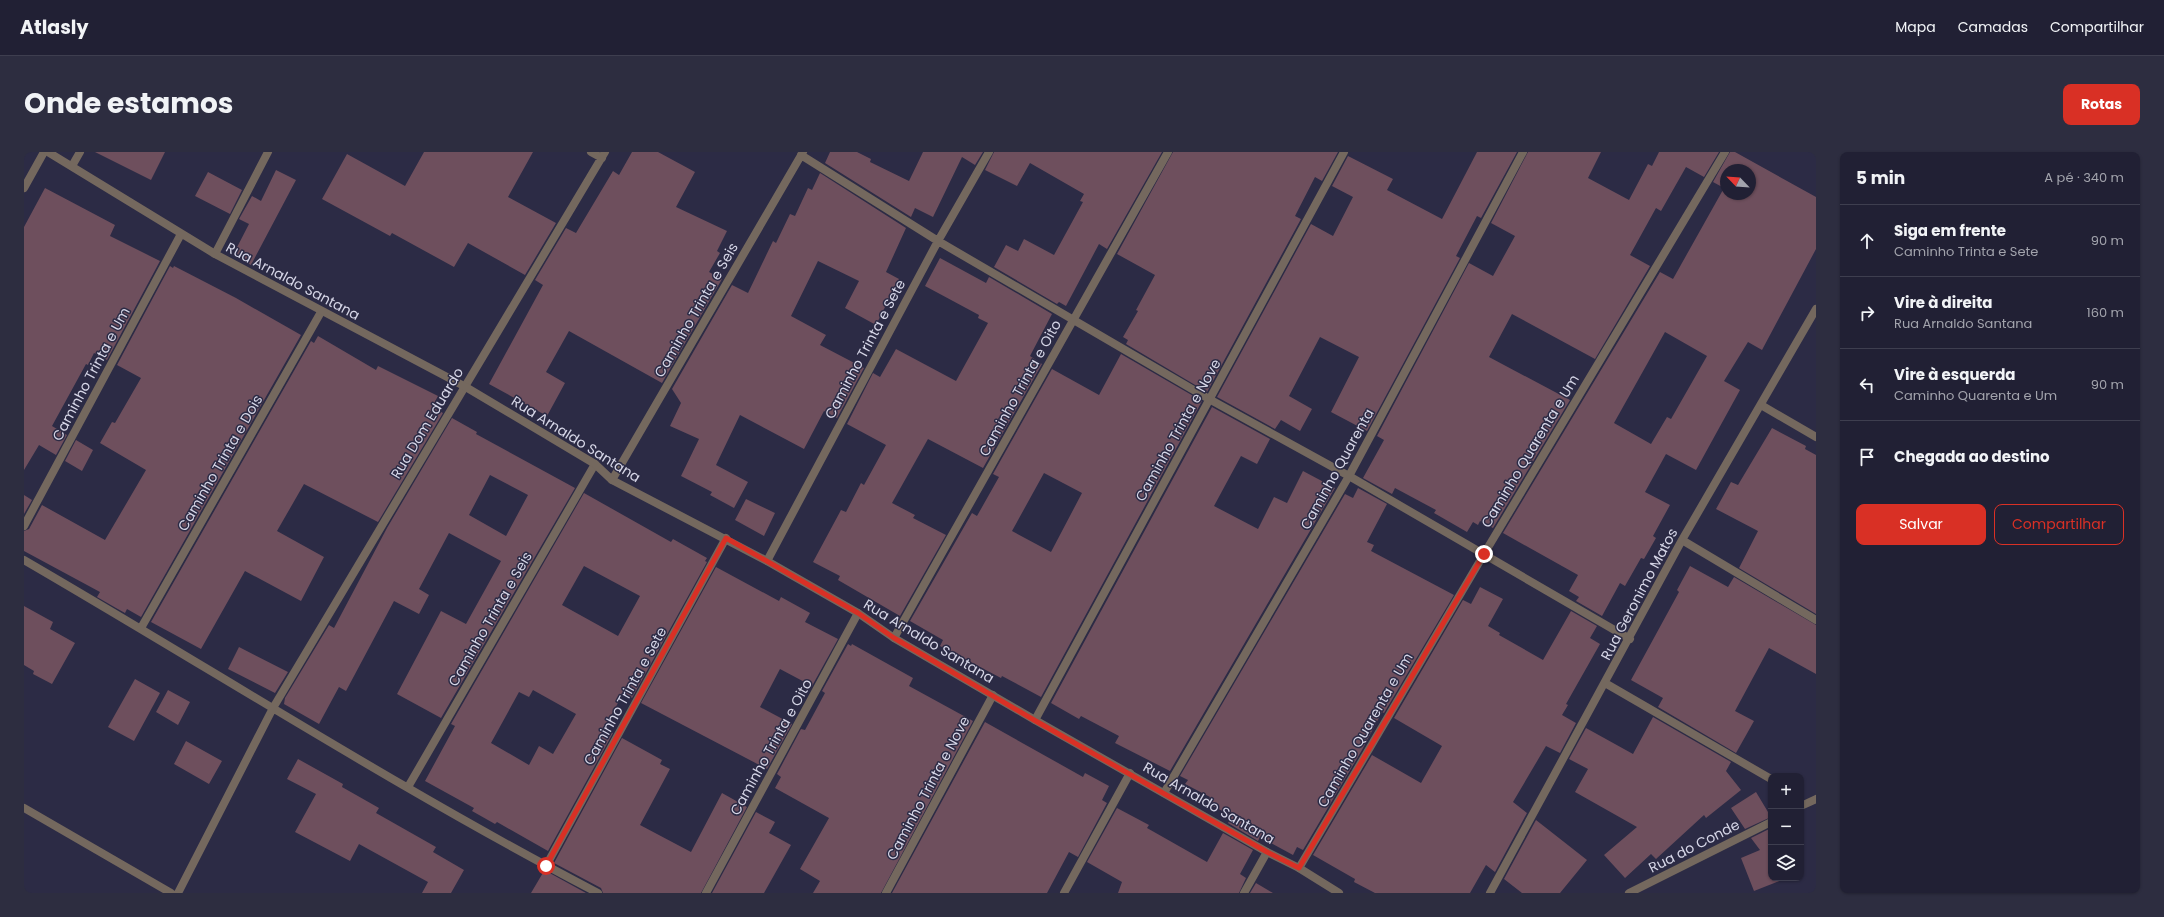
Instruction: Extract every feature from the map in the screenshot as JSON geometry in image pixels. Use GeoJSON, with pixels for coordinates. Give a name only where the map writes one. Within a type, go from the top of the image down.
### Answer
{"type":"FeatureCollection","features":[{"type":"Feature","properties":{"kind":"street"},"geometry":{"type":"LineString","coordinates":[[24,188],[44,152]]}},
{"type":"Feature","properties":{"kind":"street","name":"Rua Arnaldo Santana"},"geometry":{"type":"LineString","coordinates":[[48,152],[215,254],[321,312],[464,386],[595,464],[612,480],[726,538],[767,561],[858,613],[894,638],[993,694],[1034,720],[1130,773],[1267,852],[1299,868],[1339,893]]}},
{"type":"Feature","properties":{"kind":"street"},"geometry":{"type":"LineString","coordinates":[[72,166],[80,152]]}},
{"type":"Feature","properties":{"kind":"street"},"geometry":{"type":"LineString","coordinates":[[215,254],[268,152]]}},
{"type":"Feature","properties":{"kind":"street"},"geometry":{"type":"LineString","coordinates":[[591,152],[604,155]]}},
{"type":"Feature","properties":{"kind":"street","name":"Caminho Trinta e Sete"},"geometry":{"type":"LineString","coordinates":[[767,561],[938,241],[989,152]]}},
{"type":"Feature","properties":{"kind":"street","name":"Caminho Trinta e Oito"},"geometry":{"type":"LineString","coordinates":[[894,638],[1168,152]]}},
{"type":"Feature","properties":{"kind":"street","name":"Caminho Trinta e Nove"},"geometry":{"type":"LineString","coordinates":[[1034,720],[1344,152]]}},
{"type":"Feature","properties":{"kind":"street","name":"Caminho Quarenta"},"geometry":{"type":"LineString","coordinates":[[1164,793],[1349,476],[1523,152]]}},
{"type":"Feature","properties":{"kind":"street","name":"Caminho Quarenta e Um"},"geometry":{"type":"LineString","coordinates":[[1299,868],[1484,554],[1725,152]]}},
{"type":"Feature","properties":{"kind":"street"},"geometry":{"type":"LineString","coordinates":[[802,153],[938,241],[1209,399],[1349,476],[1630,639]]}},
{"type":"Feature","properties":{"kind":"street","name":"Caminho Trinta e Seis"},"geometry":{"type":"LineString","coordinates":[[612,480],[802,153]]}},
{"type":"Feature","properties":{"kind":"street","name":"Rua Dom Eduardo"},"geometry":{"type":"LineString","coordinates":[[178,893],[272,708],[604,155]]}},
{"type":"Feature","properties":{"kind":"street","name":"Caminho Trinta e Um"},"geometry":{"type":"LineString","coordinates":[[24,526],[181,234]]}},
{"type":"Feature","properties":{"kind":"street","name":"Rua Geronimo Matos"},"geometry":{"type":"LineString","coordinates":[[1490,893],[1630,639],[1682,540],[1816,309]]}},
{"type":"Feature","properties":{"kind":"street","name":"Caminho Trinta e Dois"},"geometry":{"type":"LineString","coordinates":[[141,628],[321,312]]}},
{"type":"Feature","properties":{"kind":"street"},"geometry":{"type":"LineString","coordinates":[[1761,405],[1816,437]]}},
{"type":"Feature","properties":{"kind":"street","name":"Caminho Trinta e Seis"},"geometry":{"type":"LineString","coordinates":[[408,786],[595,464]]}},
{"type":"Feature","properties":{"kind":"street","name":"Caminho Trinta e Sete"},"geometry":{"type":"LineString","coordinates":[[546,866],[726,538]]}},
{"type":"Feature","properties":{"kind":"street"},"geometry":{"type":"LineString","coordinates":[[1682,540],[1816,620]]}},
{"type":"Feature","properties":{"kind":"street"},"geometry":{"type":"LineString","coordinates":[[24,560],[141,628],[272,708],[546,866],[598,893]]}},
{"type":"Feature","properties":{"kind":"street","name":"Caminho Trinta e Oito"},"geometry":{"type":"LineString","coordinates":[[706,893],[858,613]]}},
{"type":"Feature","properties":{"kind":"street"},"geometry":{"type":"LineString","coordinates":[[1605,684],[1768,777]]}},
{"type":"Feature","properties":{"kind":"street","name":"Caminho Trinta e Nove"},"geometry":{"type":"LineString","coordinates":[[886,893],[993,694]]}},
{"type":"Feature","properties":{"kind":"street"},"geometry":{"type":"LineString","coordinates":[[1064,893],[1130,773]]}},
{"type":"Feature","properties":{"kind":"street"},"geometry":{"type":"LineString","coordinates":[[1804,804],[1813,800]]}},
{"type":"Feature","properties":{"kind":"street"},"geometry":{"type":"LineString","coordinates":[[24,808],[172,893]]}},
{"type":"Feature","properties":{"kind":"street","name":"Rua do Conde"},"geometry":{"type":"LineString","coordinates":[[1629,893],[1768,824]]}},
{"type":"Feature","properties":{"kind":"street"},"geometry":{"type":"LineString","coordinates":[[1244,893],[1267,852]]}},
{"type":"Feature","properties":{"kind":"building"},"geometry":{"type":"Polygon","coordinates":[[[95,152],[165,152],[151,180],[95,152]]]}},
{"type":"Feature","properties":{"kind":"building"},"geometry":{"type":"Polygon","coordinates":[[[424,152],[533,152],[508,197],[556,223],[525,275],[468,243],[454,267],[392,233],[390,236],[322,199],[347,154],[405,186],[424,152]]]}},
{"type":"Feature","properties":{"kind":"building"},"geometry":{"type":"Polygon","coordinates":[[[632,152],[658,152],[695,172],[676,207],[727,231],[717,251],[720,253],[709,272],[722,279],[662,383],[569,331],[546,372],[565,383],[547,416],[489,384],[543,285],[535,280],[566,228],[576,233],[613,171],[619,175],[632,152]]]}},
{"type":"Feature","properties":{"kind":"building"},"geometry":{"type":"Polygon","coordinates":[[[830,152],[857,152],[871,159],[870,162],[909,181],[923,152],[983,152],[975,165],[962,157],[933,217],[915,208],[911,217],[825,163],[830,152]]]}},
{"type":"Feature","properties":{"kind":"building"},"geometry":{"type":"Polygon","coordinates":[[[994,152],[1162,152],[1107,249],[1099,244],[1066,306],[1059,302],[1057,304],[994,267],[1006,245],[1018,251],[1024,239],[1054,255],[1083,202],[1080,201],[1084,194],[1030,163],[1017,186],[985,170],[994,152]]]}},
{"type":"Feature","properties":{"kind":"building"},"geometry":{"type":"Polygon","coordinates":[[[1173,152],[1338,152],[1322,181],[1315,177],[1295,216],[1301,219],[1207,392],[1126,344],[1128,340],[1123,337],[1138,311],[1136,310],[1155,275],[1117,254],[1173,152]]]}},
{"type":"Feature","properties":{"kind":"building"},"geometry":{"type":"Polygon","coordinates":[[[1477,152],[1517,152],[1481,218],[1477,216],[1456,256],[1460,258],[1367,431],[1331,412],[1359,357],[1320,337],[1289,396],[1312,409],[1300,431],[1281,420],[1275,429],[1217,397],[1311,224],[1333,236],[1353,197],[1332,186],[1348,156],[1393,179],[1387,190],[1442,219],[1477,152]]]}},
{"type":"Feature","properties":{"kind":"building"},"geometry":{"type":"Polygon","coordinates":[[[1528,152],[1601,152],[1588,178],[1629,200],[1648,164],[1652,166],[1659,152],[1719,152],[1704,177],[1686,167],[1661,211],[1656,208],[1630,255],[1650,266],[1595,359],[1512,314],[1489,357],[1570,400],[1493,528],[1480,521],[1478,525],[1473,522],[1467,532],[1434,513],[1436,510],[1395,488],[1392,494],[1363,478],[1384,440],[1377,436],[1469,263],[1493,276],[1515,236],[1491,223],[1528,152]]]}},
{"type":"Feature","properties":{"kind":"building"},"geometry":{"type":"Polygon","coordinates":[[[1730,152],[1735,152],[1816,197],[1816,249],[1762,350],[1748,342],[1724,381],[1740,390],[1696,470],[1666,454],[1645,492],[1670,505],[1653,536],[1656,538],[1644,559],[1641,558],[1625,586],[1620,583],[1602,616],[1576,601],[1579,597],[1569,591],[1578,575],[1503,533],[1660,272],[1673,279],[1720,195],[1720,200],[1756,200],[1756,164],[1723,164],[1730,152]],[[1665,332],[1614,423],[1651,444],[1667,417],[1671,419],[1707,356],[1665,332]]]}},
{"type":"Feature","properties":{"kind":"building"},"geometry":{"type":"Polygon","coordinates":[[[276,170],[296,180],[251,265],[233,255],[249,224],[239,219],[252,196],[261,201],[276,170]]]}},
{"type":"Feature","properties":{"kind":"building"},"geometry":{"type":"Polygon","coordinates":[[[1720,170],[1720,186],[1713,182],[1720,170]]]}},
{"type":"Feature","properties":{"kind":"building"},"geometry":{"type":"Polygon","coordinates":[[[208,172],[242,190],[230,214],[195,196],[208,172]]]}},
{"type":"Feature","properties":{"kind":"building"},"geometry":{"type":"Polygon","coordinates":[[[820,173],[906,228],[886,272],[899,279],[876,325],[845,308],[859,281],[818,261],[791,316],[826,335],[820,345],[864,368],[837,418],[824,411],[804,449],[740,415],[716,465],[748,482],[734,508],[710,495],[712,492],[681,476],[699,439],[670,426],[681,403],[672,389],[732,285],[748,293],[773,241],[776,243],[790,214],[795,216],[808,188],[812,190],[820,173]]]}},
{"type":"Feature","properties":{"kind":"building"},"geometry":{"type":"Polygon","coordinates":[[[45,188],[115,225],[110,236],[160,261],[107,360],[94,353],[88,365],[86,364],[52,426],[67,435],[56,455],[39,445],[24,470],[24,227],[45,188]]]}},
{"type":"Feature","properties":{"kind":"building"},"geometry":{"type":"Polygon","coordinates":[[[940,258],[986,283],[989,277],[1052,314],[1030,356],[1042,364],[983,468],[928,439],[892,503],[915,515],[913,518],[946,535],[900,616],[838,580],[840,576],[813,562],[841,510],[846,512],[861,483],[864,485],[886,445],[847,424],[873,373],[880,377],[896,349],[956,381],[988,323],[978,318],[979,315],[925,286],[940,258]]]}},
{"type":"Feature","properties":{"kind":"building"},"geometry":{"type":"Polygon","coordinates":[[[170,266],[173,268],[174,266],[236,298],[301,335],[141,617],[127,609],[125,613],[116,608],[97,597],[100,592],[24,551],[24,531],[29,529],[42,505],[105,540],[146,470],[100,443],[112,422],[115,423],[141,378],[117,365],[170,266]]]}},
{"type":"Feature","properties":{"kind":"building"},"geometry":{"type":"Polygon","coordinates":[[[318,336],[376,370],[378,366],[438,396],[432,407],[443,413],[378,522],[304,484],[277,531],[324,557],[301,601],[245,571],[201,649],[151,622],[311,341],[314,343],[318,336]]]}},
{"type":"Feature","properties":{"kind":"building"},"geometry":{"type":"Polygon","coordinates":[[[1121,354],[1202,401],[1041,697],[940,646],[943,640],[910,621],[972,513],[977,516],[999,477],[993,474],[1052,369],[1099,395],[1121,354]],[[1044,473],[1012,531],[1051,552],[1082,493],[1044,473]]]}},
{"type":"Feature","properties":{"kind":"building"},"geometry":{"type":"Polygon","coordinates":[[[1212,407],[1270,439],[1257,464],[1241,456],[1214,506],[1258,529],[1274,497],[1287,503],[1303,471],[1335,488],[1170,771],[1115,743],[1119,736],[1081,716],[1079,719],[1051,703],[1212,407]]]}},
{"type":"Feature","properties":{"kind":"building"},"geometry":{"type":"Polygon","coordinates":[[[452,418],[477,432],[476,434],[575,488],[441,718],[397,694],[441,611],[466,624],[501,561],[449,533],[419,589],[429,595],[419,614],[394,601],[346,691],[339,687],[319,724],[284,704],[285,698],[329,625],[334,628],[387,528],[452,418]],[[490,475],[469,515],[506,536],[528,495],[490,475]]]}},
{"type":"Feature","properties":{"kind":"building"},"geometry":{"type":"Polygon","coordinates":[[[1772,428],[1806,446],[1805,449],[1816,455],[1816,614],[1739,568],[1758,531],[1716,509],[1731,482],[1738,485],[1772,428]]]}},
{"type":"Feature","properties":{"kind":"building"},"geometry":{"type":"Polygon","coordinates":[[[76,440],[93,450],[82,471],[65,461],[76,440]]]}},
{"type":"Feature","properties":{"kind":"building"},"geometry":{"type":"Polygon","coordinates":[[[1358,488],[1387,504],[1367,542],[1374,545],[1371,551],[1454,595],[1384,713],[1382,712],[1362,750],[1303,850],[1297,847],[1293,855],[1260,837],[1258,841],[1228,823],[1232,816],[1207,803],[1210,797],[1185,784],[1188,780],[1180,776],[1345,494],[1353,498],[1358,488]]]}},
{"type":"Feature","properties":{"kind":"building"},"geometry":{"type":"Polygon","coordinates":[[[584,493],[671,542],[673,539],[707,558],[705,561],[707,562],[632,698],[623,694],[604,728],[613,733],[548,851],[497,822],[495,824],[472,811],[474,808],[425,781],[455,726],[451,724],[584,493]],[[584,566],[562,605],[618,636],[640,596],[584,566]],[[533,690],[529,697],[519,692],[491,743],[529,765],[539,746],[553,754],[576,714],[533,690]]]}},
{"type":"Feature","properties":{"kind":"building"},"geometry":{"type":"Polygon","coordinates":[[[24,495],[32,500],[24,514],[24,495]]]}},
{"type":"Feature","properties":{"kind":"building"},"geometry":{"type":"Polygon","coordinates":[[[746,499],[775,513],[764,536],[735,520],[746,499]]]}},
{"type":"Feature","properties":{"kind":"building"},"geometry":{"type":"Polygon","coordinates":[[[1690,566],[1728,587],[1734,577],[1816,625],[1816,674],[1769,648],[1735,711],[1754,721],[1736,753],[1658,707],[1663,698],[1631,680],[1679,592],[1677,590],[1690,566]]]}},
{"type":"Feature","properties":{"kind":"building"},"geometry":{"type":"Polygon","coordinates":[[[716,567],[779,601],[781,597],[810,613],[805,622],[838,639],[812,686],[780,669],[760,707],[792,724],[767,769],[641,703],[716,567]]]}},
{"type":"Feature","properties":{"kind":"building"},"geometry":{"type":"Polygon","coordinates":[[[1480,587],[1503,599],[1488,626],[1500,633],[1499,635],[1543,660],[1571,611],[1597,626],[1590,638],[1600,644],[1566,704],[1568,705],[1562,715],[1576,723],[1560,753],[1546,746],[1513,802],[1527,813],[1495,872],[1486,865],[1470,893],[1375,893],[1354,882],[1355,879],[1313,855],[1372,755],[1421,783],[1442,746],[1394,718],[1463,600],[1471,604],[1480,587]]]}},
{"type":"Feature","properties":{"kind":"building"},"geometry":{"type":"Polygon","coordinates":[[[24,606],[53,622],[50,629],[75,643],[52,684],[33,674],[34,671],[24,665],[24,606]]]}},
{"type":"Feature","properties":{"kind":"building"},"geometry":{"type":"Polygon","coordinates":[[[848,644],[851,646],[852,644],[913,678],[909,686],[973,721],[881,893],[813,893],[820,881],[800,869],[829,818],[775,788],[781,777],[777,774],[801,729],[805,730],[825,693],[822,691],[848,644]]]}},
{"type":"Feature","properties":{"kind":"building"},"geometry":{"type":"Polygon","coordinates":[[[239,647],[288,672],[275,693],[228,669],[239,647]]]}},
{"type":"Feature","properties":{"kind":"building"},"geometry":{"type":"Polygon","coordinates":[[[135,679],[160,693],[134,741],[108,727],[135,679]]]}},
{"type":"Feature","properties":{"kind":"building"},"geometry":{"type":"Polygon","coordinates":[[[168,690],[190,702],[178,725],[156,712],[168,690]]]}},
{"type":"Feature","properties":{"kind":"building"},"geometry":{"type":"Polygon","coordinates":[[[1653,717],[1731,762],[1726,771],[1741,790],[1706,818],[1704,815],[1656,859],[1651,854],[1625,878],[1604,855],[1637,827],[1575,792],[1588,769],[1569,759],[1586,728],[1633,754],[1653,717]]]}},
{"type":"Feature","properties":{"kind":"building"},"geometry":{"type":"Polygon","coordinates":[[[985,722],[1083,777],[1085,773],[1109,786],[1102,800],[1107,803],[1078,857],[1069,852],[1047,893],[892,893],[985,722]]]}},
{"type":"Feature","properties":{"kind":"building"},"geometry":{"type":"Polygon","coordinates":[[[622,738],[662,760],[660,764],[670,769],[640,825],[691,852],[722,793],[747,807],[701,893],[603,893],[601,888],[554,863],[622,738]]]}},
{"type":"Feature","properties":{"kind":"building"},"geometry":{"type":"Polygon","coordinates":[[[186,741],[222,761],[209,784],[174,764],[186,741]]]}},
{"type":"Feature","properties":{"kind":"building"},"geometry":{"type":"Polygon","coordinates":[[[298,759],[343,784],[342,787],[379,808],[376,813],[436,847],[433,852],[464,870],[451,893],[422,893],[428,882],[359,844],[350,861],[295,832],[316,794],[287,779],[298,759]]]}},
{"type":"Feature","properties":{"kind":"building"},"geometry":{"type":"Polygon","coordinates":[[[1756,792],[1768,812],[1768,818],[1745,829],[1731,808],[1756,792]]]}},
{"type":"Feature","properties":{"kind":"building"},"geometry":{"type":"Polygon","coordinates":[[[1117,808],[1149,825],[1147,828],[1207,862],[1223,833],[1253,850],[1240,874],[1246,878],[1239,893],[1118,893],[1122,882],[1087,862],[1117,808]]]}},
{"type":"Feature","properties":{"kind":"building"},"geometry":{"type":"Polygon","coordinates":[[[756,812],[775,822],[769,833],[791,845],[764,893],[712,893],[756,812]]]}},
{"type":"Feature","properties":{"kind":"building"},"geometry":{"type":"Polygon","coordinates":[[[1536,820],[1587,860],[1560,893],[1522,893],[1504,879],[1536,820]]]}},
{"type":"Feature","properties":{"kind":"building"},"geometry":{"type":"Polygon","coordinates":[[[1768,830],[1768,881],[1779,881],[1754,891],[1741,858],[1760,850],[1751,838],[1768,830]]]}},
{"type":"Feature","properties":{"kind":"building"},"geometry":{"type":"Polygon","coordinates":[[[544,871],[546,871],[586,893],[531,893],[544,871]]]}},
{"type":"Feature","properties":{"kind":"building"},"geometry":{"type":"Polygon","coordinates":[[[1256,883],[1273,893],[1250,893],[1256,883]]]}},
{"type":"Feature","properties":{"kind":"route"},"geometry":{"type":"LineString","coordinates":[[546,866],[726,538],[858,613],[894,638],[993,694],[1034,720],[1130,773],[1267,852],[1299,868],[1484,554]]}}]}
